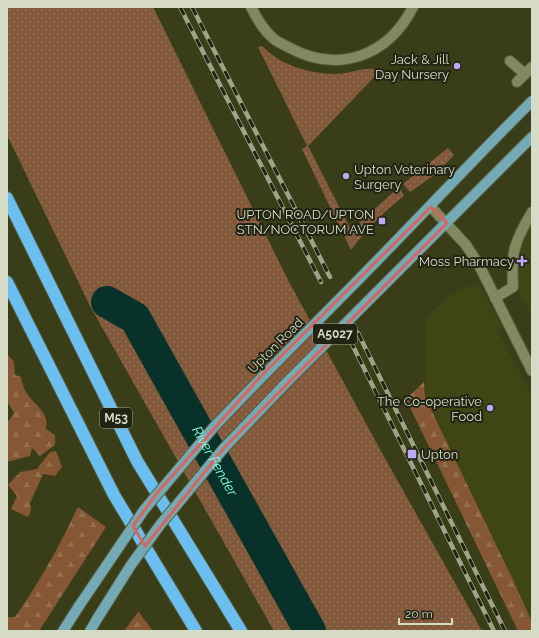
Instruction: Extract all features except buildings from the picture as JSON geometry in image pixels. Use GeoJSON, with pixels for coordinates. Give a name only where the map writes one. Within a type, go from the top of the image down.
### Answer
{"type":"FeatureCollection","features":[{"type":"Feature","properties":{"kind":"highway","name":"M53"},"geometry":{"type":"LineString","coordinates":[[7,198],[137,461],[241,631]]}},
{"type":"Feature","properties":{"kind":"highway","name":"M53"},"geometry":{"type":"LineString","coordinates":[[7,282],[114,495],[196,631]]}},
{"type":"Feature","properties":{"kind":"main road","name":"Upton Road"},"geometry":{"type":"LineString","coordinates":[[63,631],[144,510],[213,428],[261,376],[430,207],[469,164],[532,101]]}},
{"type":"Feature","properties":{"kind":"main road","name":"A5027"},"geometry":{"type":"LineString","coordinates":[[90,631],[131,565],[160,525],[224,448],[288,381],[532,137]]}},
{"type":"Feature","properties":{"kind":"street"},"geometry":{"type":"LineString","coordinates":[[251,7],[274,39],[298,52],[320,59],[344,61],[366,55],[388,40],[409,15],[413,7]]}},
{"type":"Feature","properties":{"kind":"street"},"geometry":{"type":"LineString","coordinates":[[510,61],[529,70],[517,82]]}},
{"type":"Feature","properties":{"kind":"street"},"geometry":{"type":"LineString","coordinates":[[430,207],[447,223],[466,245],[532,371]]}},
{"type":"Feature","properties":{"kind":"street"},"geometry":{"type":"LineString","coordinates":[[495,298],[513,287],[512,263],[516,239],[532,212]]}},
{"type":"Feature","properties":{"kind":"highlighted area"},"geometry":{"type":"Polygon","coordinates":[[[431,207],[447,223],[224,448],[145,546],[133,526],[157,493],[261,376],[431,207]]]}},
{"type":"Feature","properties":{"kind":"shaded area"},"geometry":{"type":"Polygon","coordinates":[[[7,7],[153,7],[288,280],[382,453],[482,631],[274,631],[90,306],[7,135],[7,7]]]}},
{"type":"Feature","properties":{"kind":"shaded area"},"geometry":{"type":"Polygon","coordinates":[[[262,46],[280,60],[312,72],[335,74],[367,69],[380,71],[308,146],[351,230],[399,187],[404,196],[376,221],[351,250],[302,149],[307,146],[258,47],[262,46]]]}},
{"type":"Feature","properties":{"kind":"shaded area"},"geometry":{"type":"Polygon","coordinates":[[[448,148],[454,155],[437,173],[410,192],[403,184],[448,148]]]}},
{"type":"Feature","properties":{"kind":"shaded area"},"geometry":{"type":"Polygon","coordinates":[[[532,223],[532,317],[517,288],[518,251],[532,223]]]}},
{"type":"Feature","properties":{"kind":"shaded area"},"geometry":{"type":"Polygon","coordinates":[[[476,283],[482,289],[503,328],[498,331],[532,396],[532,622],[425,397],[426,317],[448,297],[476,283]]]}},
{"type":"Feature","properties":{"kind":"green space"},"geometry":{"type":"Polygon","coordinates":[[[7,354],[14,362],[15,375],[21,377],[25,391],[44,414],[46,429],[55,435],[55,445],[40,456],[32,448],[30,456],[7,462],[7,423],[14,413],[7,401],[7,354]]]}},
{"type":"Feature","properties":{"kind":"green space"},"geometry":{"type":"Polygon","coordinates":[[[424,382],[425,397],[514,582],[532,622],[532,631],[518,631],[406,399],[424,382]]]}},
{"type":"Feature","properties":{"kind":"green space"},"geometry":{"type":"Polygon","coordinates":[[[56,451],[62,467],[55,476],[43,474],[30,503],[31,510],[28,517],[11,509],[17,496],[8,485],[20,472],[37,469],[50,452],[56,451]]]}},
{"type":"Feature","properties":{"kind":"green space"},"geometry":{"type":"Polygon","coordinates":[[[78,507],[106,527],[39,631],[7,631],[7,617],[15,617],[32,591],[56,550],[78,507]]]}},
{"type":"Feature","properties":{"kind":"green space"},"geometry":{"type":"Polygon","coordinates":[[[138,611],[153,631],[124,631],[138,611]]]}},
{"type":"Feature","properties":{"kind":"waterway","name":"River Fender"},"geometry":{"type":"LineString","coordinates":[[107,302],[135,318],[310,631]]}},
{"type":"Feature","properties":{"kind":"railway"},"geometry":{"type":"LineString","coordinates":[[180,7],[321,282]]}},
{"type":"Feature","properties":{"kind":"railway"},"geometry":{"type":"LineString","coordinates":[[192,7],[330,277]]}},
{"type":"Feature","properties":{"kind":"railway"},"geometry":{"type":"LineString","coordinates":[[358,333],[505,631]]}},
{"type":"Feature","properties":{"kind":"railway"},"geometry":{"type":"LineString","coordinates":[[350,340],[494,631]]}},
{"type":"Feature","properties":{"kind":"place","name":"Jack & Jill Day Nursery"},"geometry":{"type":"Point","coordinates":[457,66]}},
{"type":"Feature","properties":{"kind":"place","name":"Upton Veterinary Surgery"},"geometry":{"type":"Point","coordinates":[346,176]}},
{"type":"Feature","properties":{"kind":"place","name":"UPTON ROAD/UPTON STN/NOCTORUM AVE"},"geometry":{"type":"Point","coordinates":[382,221]}},
{"type":"Feature","properties":{"kind":"place","name":"Moss Pharmacy"},"geometry":{"type":"Point","coordinates":[522,261]}},
{"type":"Feature","properties":{"kind":"place","name":"The Co-operative Food"},"geometry":{"type":"Point","coordinates":[490,408]}},
{"type":"Feature","properties":{"kind":"place","name":"Upton"},"geometry":{"type":"Point","coordinates":[412,454]}}]}
